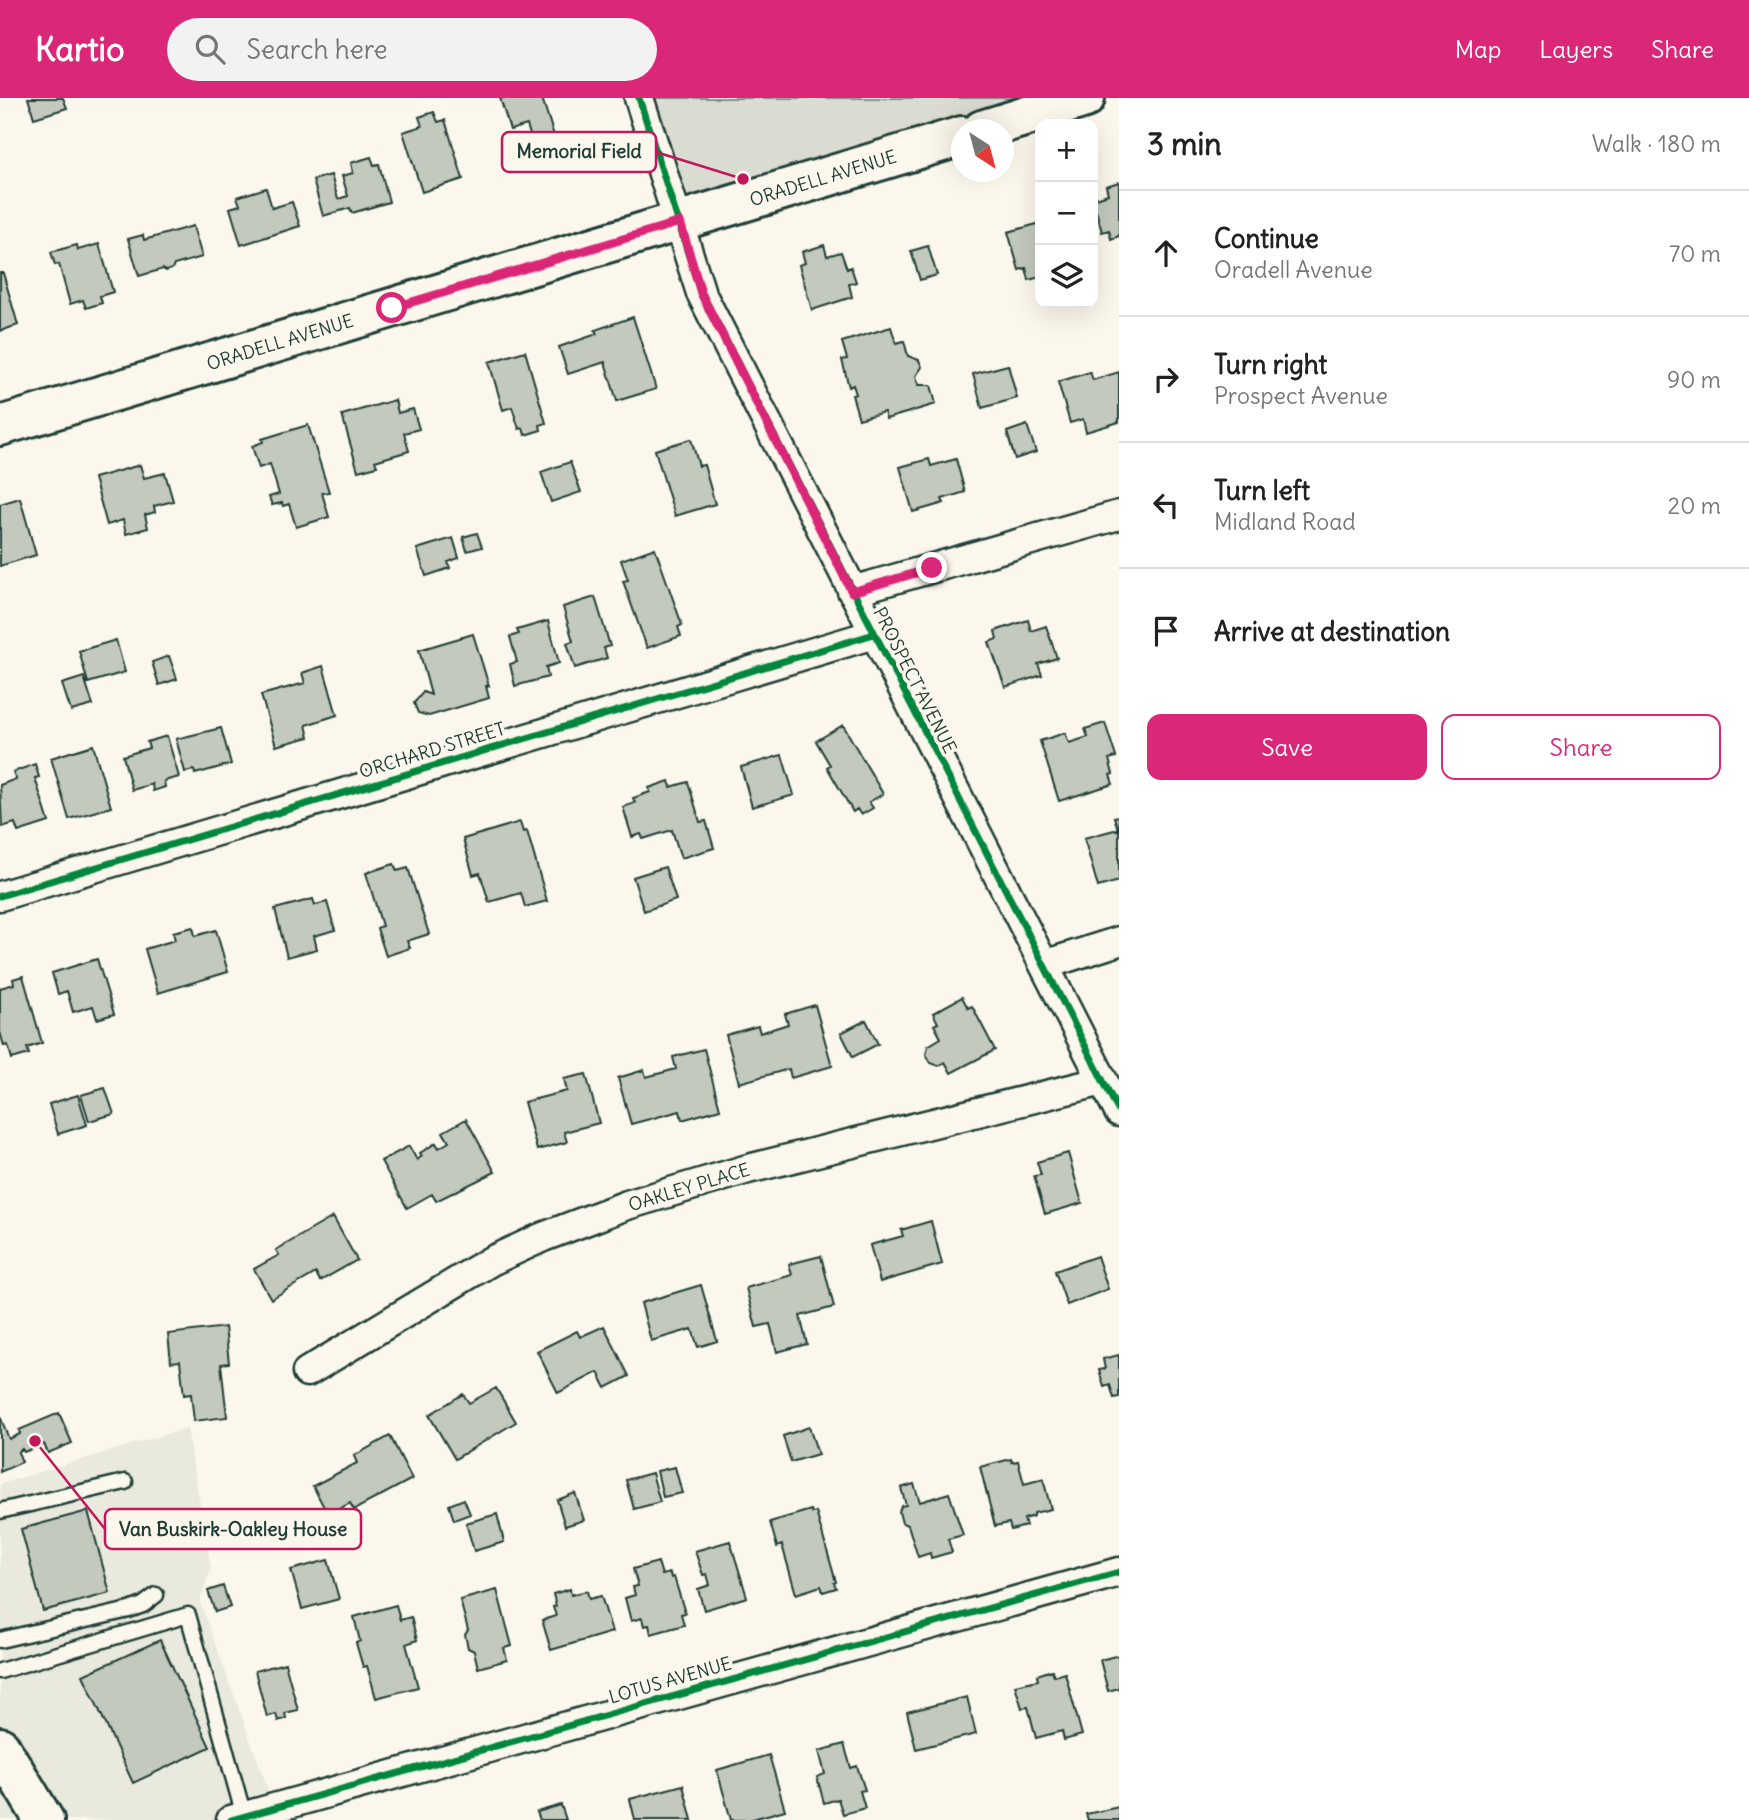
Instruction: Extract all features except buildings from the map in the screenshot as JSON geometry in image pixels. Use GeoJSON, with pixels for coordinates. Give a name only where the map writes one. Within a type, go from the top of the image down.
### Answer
{"type":"FeatureCollection","features":[{"type":"Feature","properties":{"kind":"main road"},"geometry":{"type":"LineString","coordinates":[[1014,120],[1085,98]]}},
{"type":"Feature","properties":{"kind":"main road","name":"ORADELL AVENUE"},"geometry":{"type":"LineString","coordinates":[[0,426],[951,139]]}},
{"type":"Feature","properties":{"kind":"main road"},"geometry":{"type":"LineString","coordinates":[[0,1748],[44,1820]]}},
{"type":"Feature","properties":{"kind":"street","name":"PROSPECT AVENUE"},"geometry":{"type":"LineString","coordinates":[[639,98],[701,293],[1119,1112]]}},
{"type":"Feature","properties":{"kind":"street"},"geometry":{"type":"LineString","coordinates":[[852,592],[1119,515]]}},
{"type":"Feature","properties":{"kind":"street","name":"ORCHARD STREET"},"geometry":{"type":"LineString","coordinates":[[0,896],[874,634]]}},
{"type":"Feature","properties":{"kind":"street"},"geometry":{"type":"LineString","coordinates":[[1044,965],[1119,941]]}},
{"type":"Feature","properties":{"kind":"street","name":"OAKLEY PLACE"},"geometry":{"type":"LineString","coordinates":[[307,1372],[491,1261],[543,1237],[627,1206],[748,1169],[1103,1081]]}},
{"type":"Feature","properties":{"kind":"street","name":"LOTUS AVENUE"},"geometry":{"type":"LineString","coordinates":[[237,1818],[1119,1572]]}},
{"type":"Feature","properties":{"kind":"lane"},"geometry":{"type":"LineString","coordinates":[[0,1511],[125,1482]]}},
{"type":"Feature","properties":{"kind":"lane"},"geometry":{"type":"LineString","coordinates":[[0,1640],[130,1610],[143,1605],[156,1595]]}},
{"type":"Feature","properties":{"kind":"lane"},"geometry":{"type":"LineString","coordinates":[[0,1671],[188,1615],[237,1818]]}},
{"type":"Feature","properties":{"kind":"shaded area"},"geometry":{"type":"Polygon","coordinates":[[[639,98],[1085,98],[1014,120],[951,119],[951,139],[680,222],[639,98]]]}},
{"type":"Feature","properties":{"kind":"shaded area"},"geometry":{"type":"Polygon","coordinates":[[[187,1428],[211,1568],[200,1602],[275,1808],[231,1820],[0,1820],[0,1484],[187,1428]]]}},
{"type":"Feature","properties":{"kind":"cycle path"},"geometry":{"type":"LineString","coordinates":[[639,98],[701,293],[1119,1112]]}},
{"type":"Feature","properties":{"kind":"cycle path"},"geometry":{"type":"LineString","coordinates":[[0,896],[874,634]]}},
{"type":"Feature","properties":{"kind":"cycle path"},"geometry":{"type":"LineString","coordinates":[[231,1820],[1119,1572]]}},
{"type":"Feature","properties":{"kind":"place","name":"Memorial Field"},"geometry":{"type":"Point","coordinates":[743,179]}},
{"type":"Feature","properties":{"kind":"place","name":"Van Buskirk-Oakley House"},"geometry":{"type":"Point","coordinates":[35,1441]}},
{"type":"Feature","properties":{"kind":"route"},"geometry":{"type":"LineString","coordinates":[[392,308],[680,222],[701,293],[852,592],[932,568]]}}]}
